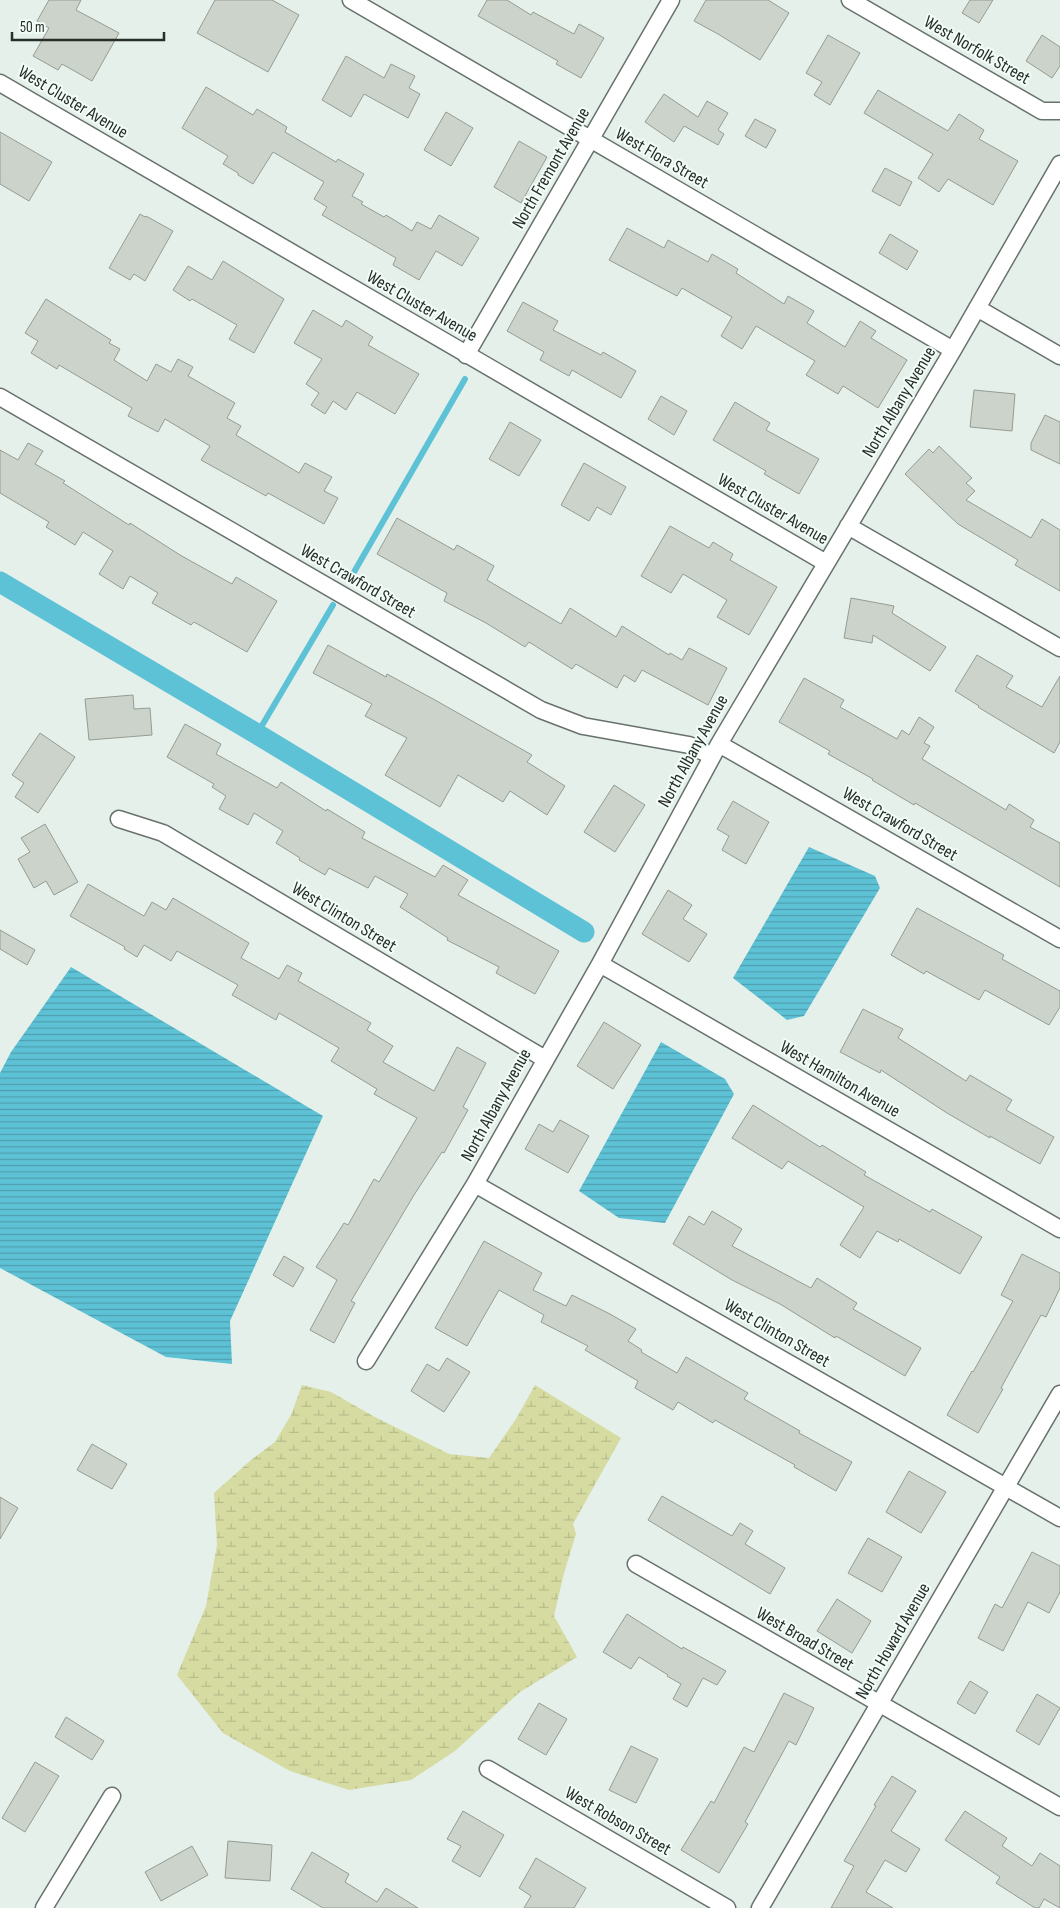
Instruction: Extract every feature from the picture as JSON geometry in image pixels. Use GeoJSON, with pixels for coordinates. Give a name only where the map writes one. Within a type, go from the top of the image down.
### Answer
{"type":"FeatureCollection","features":[{"type":"Feature","properties":{"kind":"street","name":"West Flora Street"},"geometry":{"type":"LineString","coordinates":[[351,0],[953,350]]}},
{"type":"Feature","properties":{"kind":"street","name":"North Fremont Avenue"},"geometry":{"type":"LineString","coordinates":[[466,355],[671,0]]}},
{"type":"Feature","properties":{"kind":"street","name":"West Norfolk Street"},"geometry":{"type":"LineString","coordinates":[[850,0],[1042,111],[1060,110]]}},
{"type":"Feature","properties":{"kind":"street","name":"West Cluster Avenue"},"geometry":{"type":"LineString","coordinates":[[0,82],[826,563]]}},
{"type":"Feature","properties":{"kind":"street","name":"North Albany Avenue"},"geometry":{"type":"LineString","coordinates":[[366,1361],[475,1184],[600,964],[716,750],[953,350],[1060,164]]}},
{"type":"Feature","properties":{"kind":"street"},"geometry":{"type":"LineString","coordinates":[[977,308],[1060,356]]}},
{"type":"Feature","properties":{"kind":"street","name":"West Crawford Street"},"geometry":{"type":"LineString","coordinates":[[0,397],[541,710],[583,726],[716,750],[1060,939]]}},
{"type":"Feature","properties":{"kind":"street","name":"West Cluster Avenue"},"geometry":{"type":"LineString","coordinates":[[848,526],[1060,648]]}},
{"type":"Feature","properties":{"kind":"street","name":"West Clinton Street"},"geometry":{"type":"LineString","coordinates":[[120,819],[163,833],[545,1059]]}},
{"type":"Feature","properties":{"kind":"street","name":"West Hamilton Avenue"},"geometry":{"type":"LineString","coordinates":[[600,964],[1060,1229]]}},
{"type":"Feature","properties":{"kind":"street","name":"West Clinton Street"},"geometry":{"type":"LineString","coordinates":[[475,1184],[1060,1518]]}},
{"type":"Feature","properties":{"kind":"street","name":"North Howard Avenue"},"geometry":{"type":"LineString","coordinates":[[760,1908],[1060,1394]]}},
{"type":"Feature","properties":{"kind":"street","name":"West Broad Street"},"geometry":{"type":"LineString","coordinates":[[636,1564],[879,1705],[1060,1807]]}},
{"type":"Feature","properties":{"kind":"street","name":"West Robson Street"},"geometry":{"type":"LineString","coordinates":[[488,1769],[727,1908]]}},
{"type":"Feature","properties":{"kind":"street"},"geometry":{"type":"LineString","coordinates":[[44,1908],[112,1796]]}},
{"type":"Feature","properties":{"kind":"green space"},"geometry":{"type":"Polygon","coordinates":[[[302,1385],[331,1392],[373,1416],[449,1454],[489,1458],[516,1419],[535,1385],[621,1438],[573,1524],[576,1534],[554,1616],[577,1657],[520,1692],[455,1751],[411,1780],[349,1790],[290,1771],[223,1733],[177,1675],[206,1606],[217,1545],[214,1493],[251,1460],[275,1442],[291,1415],[302,1385]]]}},
{"type":"Feature","properties":{"kind":"water"},"geometry":{"type":"Polygon","coordinates":[[[809,847],[875,876],[880,888],[804,1016],[787,1020],[733,978],[809,847]]]}},
{"type":"Feature","properties":{"kind":"water"},"geometry":{"type":"Polygon","coordinates":[[[71,967],[323,1116],[230,1321],[232,1364],[166,1357],[0,1268],[0,1073],[11,1052],[71,967]]]}},
{"type":"Feature","properties":{"kind":"water"},"geometry":{"type":"Polygon","coordinates":[[[661,1042],[725,1079],[734,1094],[665,1223],[619,1218],[579,1191],[661,1042]]]}},
{"type":"Feature","properties":{"kind":"building"},"geometry":{"type":"Polygon","coordinates":[[[49,0],[81,0],[76,10],[119,33],[92,81],[62,64],[58,70],[33,56],[49,28],[37,21],[49,0]]]}},
{"type":"Feature","properties":{"kind":"building"},"geometry":{"type":"Polygon","coordinates":[[[215,0],[272,0],[299,15],[268,72],[197,33],[215,0]]]}},
{"type":"Feature","properties":{"kind":"building"},"geometry":{"type":"Polygon","coordinates":[[[487,0],[507,0],[531,15],[533,12],[574,34],[579,24],[604,38],[581,78],[556,64],[558,61],[478,16],[487,0]]]}},
{"type":"Feature","properties":{"kind":"building"},"geometry":{"type":"Polygon","coordinates":[[[706,0],[768,0],[789,13],[760,60],[694,21],[706,0]]]}},
{"type":"Feature","properties":{"kind":"building"},"geometry":{"type":"Polygon","coordinates":[[[970,0],[993,0],[979,23],[962,13],[970,0]]]}},
{"type":"Feature","properties":{"kind":"building"},"geometry":{"type":"Polygon","coordinates":[[[828,35],[860,53],[830,105],[814,95],[822,82],[806,73],[828,35]]]}},
{"type":"Feature","properties":{"kind":"building"},"geometry":{"type":"Polygon","coordinates":[[[1042,35],[1060,47],[1060,66],[1052,78],[1026,61],[1042,35]]]}},
{"type":"Feature","properties":{"kind":"building"},"geometry":{"type":"Polygon","coordinates":[[[346,56],[384,78],[391,64],[415,76],[409,88],[420,94],[408,118],[364,94],[351,117],[322,100],[346,56]]]}},
{"type":"Feature","properties":{"kind":"building"},"geometry":{"type":"Polygon","coordinates":[[[206,87],[253,115],[257,109],[287,127],[285,132],[336,162],[338,159],[364,174],[352,196],[363,202],[361,204],[384,217],[386,215],[412,231],[417,222],[431,229],[439,215],[479,238],[462,266],[436,251],[419,280],[393,265],[396,258],[322,215],[327,207],[314,199],[324,182],[273,152],[253,184],[238,175],[238,173],[223,164],[228,156],[182,128],[206,87]]]}},
{"type":"Feature","properties":{"kind":"building"},"geometry":{"type":"Polygon","coordinates":[[[878,90],[948,131],[959,114],[984,130],[979,139],[1018,161],[993,205],[948,179],[939,192],[918,178],[933,154],[864,113],[878,90]]]}},
{"type":"Feature","properties":{"kind":"building"},"geometry":{"type":"Polygon","coordinates":[[[664,94],[698,117],[707,101],[728,113],[718,130],[724,134],[718,145],[684,126],[674,142],[645,122],[664,94]]]}},
{"type":"Feature","properties":{"kind":"building"},"geometry":{"type":"Polygon","coordinates":[[[446,112],[473,128],[451,166],[424,150],[446,112]]]}},
{"type":"Feature","properties":{"kind":"building"},"geometry":{"type":"Polygon","coordinates":[[[755,119],[776,130],[766,148],[745,136],[755,119]]]}},
{"type":"Feature","properties":{"kind":"building"},"geometry":{"type":"Polygon","coordinates":[[[0,132],[52,162],[29,201],[0,184],[0,132]]]}},
{"type":"Feature","properties":{"kind":"building"},"geometry":{"type":"Polygon","coordinates":[[[519,141],[547,157],[521,203],[494,187],[519,141]]]}},
{"type":"Feature","properties":{"kind":"building"},"geometry":{"type":"Polygon","coordinates":[[[885,168],[912,182],[900,206],[872,191],[885,168]]]}},
{"type":"Feature","properties":{"kind":"building"},"geometry":{"type":"Polygon","coordinates":[[[140,214],[173,231],[145,281],[134,274],[130,280],[109,268],[140,214]]]}},
{"type":"Feature","properties":{"kind":"building"},"geometry":{"type":"Polygon","coordinates":[[[627,228],[664,248],[668,240],[708,262],[712,254],[738,269],[736,273],[784,304],[788,296],[814,311],[807,323],[845,347],[860,321],[876,331],[871,338],[907,360],[878,408],[843,386],[838,394],[806,375],[815,361],[756,326],[742,349],[721,336],[732,317],[682,288],[677,296],[609,260],[627,228]]]}},
{"type":"Feature","properties":{"kind":"building"},"geometry":{"type":"Polygon","coordinates":[[[890,234],[918,251],[907,270],[879,253],[890,234]]]}},
{"type":"Feature","properties":{"kind":"building"},"geometry":{"type":"Polygon","coordinates":[[[223,261],[284,299],[254,353],[229,339],[237,325],[173,290],[188,266],[212,280],[223,261]]]}},
{"type":"Feature","properties":{"kind":"building"},"geometry":{"type":"Polygon","coordinates":[[[46,299],[111,340],[109,343],[120,349],[114,360],[147,381],[156,364],[171,372],[178,359],[193,367],[188,376],[235,403],[227,418],[241,426],[236,435],[299,473],[305,463],[332,477],[324,491],[338,498],[324,524],[268,493],[266,496],[201,460],[210,446],[165,419],[158,432],[128,416],[132,408],[59,365],[57,369],[31,353],[38,341],[25,333],[46,299]]]}},
{"type":"Feature","properties":{"kind":"building"},"geometry":{"type":"Polygon","coordinates":[[[523,302],[558,321],[553,330],[601,355],[603,352],[636,371],[621,398],[572,370],[569,376],[540,360],[544,352],[507,331],[523,302]]]}},
{"type":"Feature","properties":{"kind":"building"},"geometry":{"type":"Polygon","coordinates":[[[313,310],[342,327],[346,320],[373,337],[368,345],[419,374],[395,414],[357,392],[346,410],[333,401],[325,414],[311,405],[319,393],[306,384],[322,359],[294,343],[313,310]]]}},
{"type":"Feature","properties":{"kind":"building"},"geometry":{"type":"Polygon","coordinates":[[[974,390],[1015,394],[1012,431],[970,427],[974,390]]]}},
{"type":"Feature","properties":{"kind":"building"},"geometry":{"type":"Polygon","coordinates":[[[661,396],[687,411],[674,435],[648,419],[661,396]]]}},
{"type":"Feature","properties":{"kind":"building"},"geometry":{"type":"Polygon","coordinates":[[[735,402],[770,423],[766,430],[819,459],[799,494],[764,474],[766,471],[713,440],[735,402]]]}},
{"type":"Feature","properties":{"kind":"building"},"geometry":{"type":"Polygon","coordinates":[[[1045,415],[1060,422],[1060,464],[1031,450],[1031,443],[1045,415]]]}},
{"type":"Feature","properties":{"kind":"building"},"geometry":{"type":"Polygon","coordinates":[[[510,422],[541,440],[519,476],[489,459],[510,422]]]}},
{"type":"Feature","properties":{"kind":"building"},"geometry":{"type":"Polygon","coordinates":[[[28,443],[43,451],[35,464],[65,481],[63,483],[129,525],[130,523],[180,555],[232,584],[236,577],[277,601],[247,652],[194,622],[191,625],[152,603],[158,593],[130,576],[123,589],[99,574],[113,551],[83,532],[75,545],[46,527],[49,522],[0,493],[0,450],[18,460],[28,443]]]}},
{"type":"Feature","properties":{"kind":"building"},"geometry":{"type":"Polygon","coordinates":[[[939,446],[972,478],[966,483],[975,491],[966,500],[1031,538],[1042,519],[1060,530],[1060,591],[1015,565],[1018,560],[958,524],[905,474],[929,449],[933,453],[939,446]]]}},
{"type":"Feature","properties":{"kind":"building"},"geometry":{"type":"Polygon","coordinates":[[[584,463],[626,487],[611,515],[597,507],[589,521],[561,505],[584,463]]]}},
{"type":"Feature","properties":{"kind":"building"},"geometry":{"type":"Polygon","coordinates":[[[397,518],[454,550],[457,545],[494,566],[487,580],[561,624],[570,608],[616,637],[622,626],[669,655],[670,653],[682,660],[689,648],[727,668],[708,705],[642,670],[635,682],[624,675],[617,688],[576,664],[572,669],[529,642],[525,647],[486,623],[444,601],[447,593],[377,554],[397,518]]]}},
{"type":"Feature","properties":{"kind":"building"},"geometry":{"type":"Polygon","coordinates":[[[670,526],[709,548],[713,542],[733,554],[730,560],[777,587],[749,635],[717,617],[727,600],[683,574],[671,593],[641,576],[670,526]]]}},
{"type":"Feature","properties":{"kind":"building"},"geometry":{"type":"Polygon","coordinates":[[[851,598],[894,606],[892,613],[946,647],[930,671],[873,635],[872,643],[844,638],[851,598]]]}},
{"type":"Feature","properties":{"kind":"building"},"geometry":{"type":"Polygon","coordinates":[[[328,645],[386,677],[387,674],[532,755],[527,762],[565,786],[547,815],[510,791],[503,802],[458,775],[440,807],[385,775],[407,738],[365,716],[372,704],[313,673],[328,645]]]}},
{"type":"Feature","properties":{"kind":"building"},"geometry":{"type":"Polygon","coordinates":[[[977,655],[1013,676],[1006,687],[1042,707],[1060,676],[1060,742],[1054,753],[955,691],[977,655]]]}},
{"type":"Feature","properties":{"kind":"building"},"geometry":{"type":"Polygon","coordinates":[[[804,678],[844,700],[840,707],[897,739],[902,730],[909,735],[919,717],[934,727],[924,743],[930,746],[922,759],[1006,810],[1009,804],[1034,820],[1030,827],[1060,843],[1060,887],[915,803],[914,805],[828,754],[830,751],[779,722],[804,678]]]}},
{"type":"Feature","properties":{"kind":"building"},"geometry":{"type":"Polygon","coordinates":[[[133,695],[134,709],[150,708],[152,735],[89,740],[85,699],[133,695]]]}},
{"type":"Feature","properties":{"kind":"building"},"geometry":{"type":"Polygon","coordinates":[[[185,724],[221,744],[216,754],[277,788],[281,782],[326,811],[327,809],[365,832],[362,838],[435,877],[443,865],[468,880],[458,895],[559,951],[535,994],[496,973],[499,967],[447,940],[448,938],[400,907],[408,894],[375,876],[368,888],[329,868],[325,875],[299,860],[300,858],[276,843],[283,831],[254,813],[248,825],[219,809],[226,796],[212,787],[214,784],[167,757],[185,724]]]}},
{"type":"Feature","properties":{"kind":"building"},"geometry":{"type":"Polygon","coordinates":[[[40,733],[75,757],[38,813],[15,797],[24,783],[12,775],[40,733]]]}},
{"type":"Feature","properties":{"kind":"building"},"geometry":{"type":"Polygon","coordinates":[[[614,785],[645,805],[615,852],[584,832],[614,785]]]}},
{"type":"Feature","properties":{"kind":"building"},"geometry":{"type":"Polygon","coordinates":[[[733,801],[769,822],[746,864],[722,850],[729,836],[717,829],[733,801]]]}},
{"type":"Feature","properties":{"kind":"building"},"geometry":{"type":"Polygon","coordinates":[[[45,824],[78,882],[54,895],[46,881],[34,888],[18,859],[30,852],[21,838],[45,824]]]}},
{"type":"Feature","properties":{"kind":"building"},"geometry":{"type":"Polygon","coordinates":[[[88,884],[144,916],[152,902],[166,910],[173,898],[249,943],[241,958],[279,979],[287,965],[302,973],[298,981],[371,1023],[367,1030],[393,1046],[383,1062],[434,1091],[457,1047],[486,1063],[463,1107],[468,1110],[444,1153],[442,1152],[414,1195],[351,1301],[355,1303],[334,1343],[310,1330],[337,1280],[316,1267],[344,1223],[348,1225],[374,1179],[379,1182],[417,1118],[374,1094],[377,1089],[331,1061],[339,1048],[279,1013],[276,1020],[232,995],[238,985],[177,951],[171,961],[144,945],[137,957],[124,949],[125,947],[70,916],[88,884]]]}},
{"type":"Feature","properties":{"kind":"building"},"geometry":{"type":"Polygon","coordinates":[[[668,890],[692,905],[683,919],[707,934],[689,962],[642,934],[668,890]]]}},
{"type":"Feature","properties":{"kind":"building"},"geometry":{"type":"Polygon","coordinates":[[[917,908],[1004,955],[1002,959],[1060,991],[1060,1007],[1049,1025],[985,990],[979,1000],[926,971],[924,974],[891,955],[917,908]]]}},
{"type":"Feature","properties":{"kind":"building"},"geometry":{"type":"Polygon","coordinates":[[[0,930],[35,950],[27,965],[0,949],[0,930]]]}},
{"type":"Feature","properties":{"kind":"building"},"geometry":{"type":"Polygon","coordinates":[[[863,1009],[903,1029],[898,1038],[966,1081],[970,1075],[1012,1100],[1006,1110],[1054,1137],[1040,1164],[947,1113],[881,1070],[880,1073],[840,1052],[863,1009]]]}},
{"type":"Feature","properties":{"kind":"building"},"geometry":{"type":"Polygon","coordinates":[[[604,1022],[641,1045],[613,1089],[577,1066],[604,1022]]]}},
{"type":"Feature","properties":{"kind":"building"},"geometry":{"type":"Polygon","coordinates":[[[753,1105],[820,1147],[822,1145],[866,1172],[864,1175],[930,1212],[932,1209],[982,1237],[960,1274],[899,1239],[898,1242],[877,1231],[860,1258],[840,1245],[864,1207],[788,1161],[782,1169],[732,1138],[753,1105]]]}},
{"type":"Feature","properties":{"kind":"building"},"geometry":{"type":"Polygon","coordinates":[[[560,1120],[589,1136],[568,1173],[525,1149],[539,1124],[553,1132],[560,1120]]]}},
{"type":"Feature","properties":{"kind":"building"},"geometry":{"type":"Polygon","coordinates":[[[712,1211],[742,1229],[732,1246],[811,1288],[817,1278],[857,1303],[853,1309],[921,1348],[905,1376],[836,1336],[835,1338],[780,1304],[732,1280],[673,1244],[689,1216],[704,1225],[712,1211]]]}},
{"type":"Feature","properties":{"kind":"building"},"geometry":{"type":"Polygon","coordinates":[[[484,1241],[542,1273],[533,1290],[566,1306],[572,1295],[610,1314],[636,1329],[628,1341],[642,1350],[641,1352],[677,1373],[686,1357],[748,1393],[744,1399],[800,1431],[799,1433],[852,1462],[836,1491],[794,1467],[795,1465],[715,1420],[713,1423],[678,1402],[673,1410],[635,1388],[638,1381],[585,1350],[588,1346],[541,1322],[544,1315],[499,1290],[467,1346],[435,1328],[484,1241]]]}},
{"type":"Feature","properties":{"kind":"building"},"geometry":{"type":"Polygon","coordinates":[[[1022,1254],[1060,1273],[1060,1288],[1046,1317],[1041,1315],[978,1433],[947,1415],[1013,1301],[1001,1295],[1022,1254]]]}},
{"type":"Feature","properties":{"kind":"building"},"geometry":{"type":"Polygon","coordinates":[[[284,1256],[304,1268],[293,1287],[273,1275],[284,1256]]]}},
{"type":"Feature","properties":{"kind":"building"},"geometry":{"type":"Polygon","coordinates":[[[447,1358],[470,1372],[444,1412],[411,1391],[427,1364],[439,1371],[447,1358]]]}},
{"type":"Feature","properties":{"kind":"building"},"geometry":{"type":"Polygon","coordinates":[[[92,1444],[127,1464],[112,1489],[77,1470],[92,1444]]]}},
{"type":"Feature","properties":{"kind":"building"},"geometry":{"type":"Polygon","coordinates":[[[909,1471],[946,1492],[921,1533],[886,1512],[909,1471]]]}},
{"type":"Feature","properties":{"kind":"building"},"geometry":{"type":"Polygon","coordinates":[[[662,1496],[732,1536],[740,1523],[753,1531],[745,1544],[785,1568],[770,1594],[648,1520],[662,1496]]]}},
{"type":"Feature","properties":{"kind":"building"},"geometry":{"type":"Polygon","coordinates":[[[0,1497],[18,1508],[0,1539],[0,1497]]]}},
{"type":"Feature","properties":{"kind":"building"},"geometry":{"type":"Polygon","coordinates":[[[868,1538],[902,1557],[882,1592],[848,1573],[868,1538]]]}},
{"type":"Feature","properties":{"kind":"building"},"geometry":{"type":"Polygon","coordinates":[[[1032,1552],[1060,1566],[1060,1592],[1049,1613],[1028,1602],[1003,1651],[978,1638],[995,1604],[1002,1608],[1032,1552]]]}},
{"type":"Feature","properties":{"kind":"building"},"geometry":{"type":"Polygon","coordinates":[[[837,1599],[871,1621],[852,1653],[817,1631],[837,1599]]]}},
{"type":"Feature","properties":{"kind":"building"},"geometry":{"type":"Polygon","coordinates":[[[627,1614],[682,1649],[683,1647],[726,1671],[717,1685],[703,1678],[687,1707],[673,1699],[681,1684],[668,1675],[639,1657],[631,1669],[603,1652],[627,1614]]]}},
{"type":"Feature","properties":{"kind":"building"},"geometry":{"type":"Polygon","coordinates":[[[970,1681],[988,1692],[975,1714],[957,1703],[970,1681]]]}},
{"type":"Feature","properties":{"kind":"building"},"geometry":{"type":"Polygon","coordinates":[[[784,1693],[814,1708],[796,1745],[789,1741],[745,1822],[748,1824],[719,1873],[681,1850],[711,1801],[714,1803],[744,1747],[754,1752],[784,1693]]]}},
{"type":"Feature","properties":{"kind":"building"},"geometry":{"type":"Polygon","coordinates":[[[1037,1694],[1060,1708],[1039,1745],[1016,1731],[1037,1694]]]}},
{"type":"Feature","properties":{"kind":"building"},"geometry":{"type":"Polygon","coordinates":[[[539,1703],[567,1719],[546,1755],[518,1739],[539,1703]]]}},
{"type":"Feature","properties":{"kind":"building"},"geometry":{"type":"Polygon","coordinates":[[[66,1717],[104,1741],[92,1760],[55,1737],[66,1717]]]}},
{"type":"Feature","properties":{"kind":"building"},"geometry":{"type":"Polygon","coordinates":[[[631,1746],[658,1759],[636,1803],[609,1790],[631,1746]]]}},
{"type":"Feature","properties":{"kind":"building"},"geometry":{"type":"Polygon","coordinates":[[[35,1762],[59,1776],[25,1832],[2,1818],[35,1762]]]}},
{"type":"Feature","properties":{"kind":"building"},"geometry":{"type":"Polygon","coordinates":[[[892,1776],[916,1791],[891,1831],[920,1849],[906,1872],[885,1860],[866,1892],[893,1908],[831,1908],[854,1866],[844,1861],[892,1776]]]}},
{"type":"Feature","properties":{"kind":"building"},"geometry":{"type":"Polygon","coordinates":[[[463,1811],[504,1835],[480,1877],[452,1861],[461,1846],[447,1839],[463,1811]]]}},
{"type":"Feature","properties":{"kind":"building"},"geometry":{"type":"Polygon","coordinates":[[[965,1811],[1007,1838],[1002,1846],[1032,1866],[1040,1853],[1060,1866],[1060,1908],[1044,1899],[1039,1908],[1035,1908],[996,1883],[1000,1877],[945,1840],[965,1811]]]}},
{"type":"Feature","properties":{"kind":"building"},"geometry":{"type":"Polygon","coordinates":[[[228,1841],[272,1845],[270,1881],[225,1878],[228,1841]]]}},
{"type":"Feature","properties":{"kind":"building"},"geometry":{"type":"Polygon","coordinates":[[[192,1846],[208,1875],[161,1901],[145,1872],[192,1846]]]}},
{"type":"Feature","properties":{"kind":"building"},"geometry":{"type":"Polygon","coordinates":[[[312,1852],[349,1874],[345,1882],[377,1902],[386,1888],[418,1908],[323,1908],[291,1889],[312,1852]]]}},
{"type":"Feature","properties":{"kind":"building"},"geometry":{"type":"Polygon","coordinates":[[[536,1858],[586,1888],[574,1908],[524,1908],[531,1896],[519,1888],[536,1858]]]}},
{"type":"Feature","properties":{"kind":"waterway"},"geometry":{"type":"LineString","coordinates":[[350,579],[465,379]]}},
{"type":"Feature","properties":{"kind":"waterway"},"geometry":{"type":"LineString","coordinates":[[0,582],[257,734],[584,932]]}},
{"type":"Feature","properties":{"kind":"waterway"},"geometry":{"type":"LineString","coordinates":[[257,734],[333,605]]}}]}
